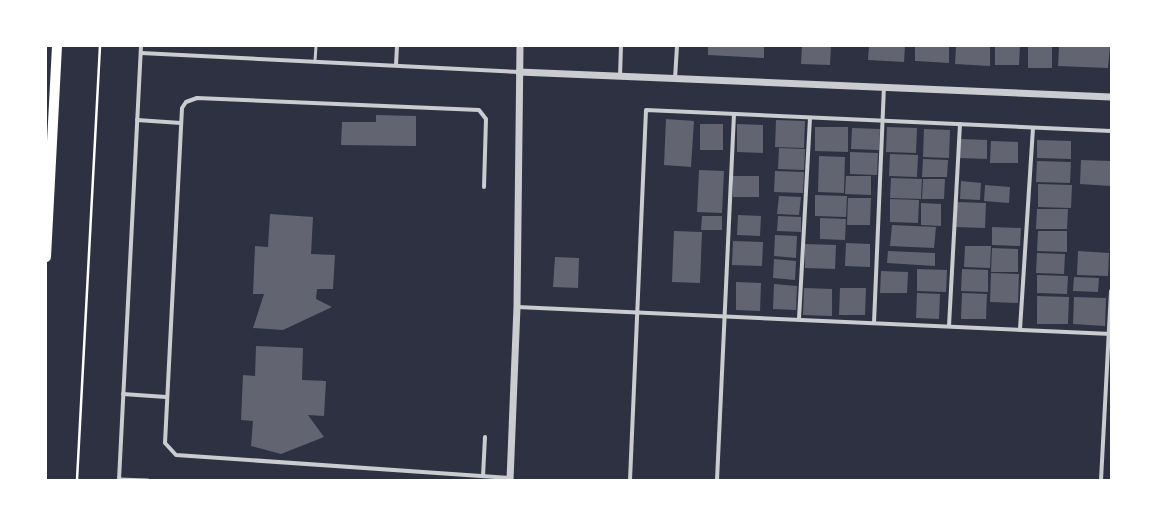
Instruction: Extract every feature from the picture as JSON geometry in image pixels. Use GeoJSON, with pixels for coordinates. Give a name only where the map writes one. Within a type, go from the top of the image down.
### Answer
{"type":"FeatureCollection","features":[{"type":"Feature","properties":{"kind":"main road"},"geometry":{"type":"LineString","coordinates":[[46,257],[57,46]]}},
{"type":"Feature","properties":{"kind":"street"},"geometry":{"type":"LineString","coordinates":[[119,480],[141,46]]}},
{"type":"Feature","properties":{"kind":"street"},"geometry":{"type":"LineString","coordinates":[[396,65],[397,46]]}},
{"type":"Feature","properties":{"kind":"street"},"geometry":{"type":"LineString","coordinates":[[484,187],[486,119],[478,110],[196,98],[186,102],[182,108],[181,122],[166,397],[165,443],[176,455],[510,479],[517,307],[520,46]]}},
{"type":"Feature","properties":{"kind":"street"},"geometry":{"type":"LineString","coordinates":[[620,76],[621,46]]}},
{"type":"Feature","properties":{"kind":"street"},"geometry":{"type":"LineString","coordinates":[[675,79],[677,46]]}},
{"type":"Feature","properties":{"kind":"street"},"geometry":{"type":"LineString","coordinates":[[141,53],[519,72],[884,86],[1111,97]]}},
{"type":"Feature","properties":{"kind":"street"},"geometry":{"type":"LineString","coordinates":[[874,323],[884,121],[884,86]]}},
{"type":"Feature","properties":{"kind":"street"},"geometry":{"type":"LineString","coordinates":[[630,480],[646,110],[1111,131]]}},
{"type":"Feature","properties":{"kind":"street"},"geometry":{"type":"LineString","coordinates":[[717,480],[734,114]]}},
{"type":"Feature","properties":{"kind":"street"},"geometry":{"type":"LineString","coordinates":[[799,319],[810,118]]}},
{"type":"Feature","properties":{"kind":"street"},"geometry":{"type":"LineString","coordinates":[[137,120],[181,122]]}},
{"type":"Feature","properties":{"kind":"street"},"geometry":{"type":"LineString","coordinates":[[949,326],[960,124]]}},
{"type":"Feature","properties":{"kind":"street"},"geometry":{"type":"LineString","coordinates":[[1020,329],[1033,128]]}},
{"type":"Feature","properties":{"kind":"street"},"geometry":{"type":"LineString","coordinates":[[1101,480],[1110,334],[1111,291]]}},
{"type":"Feature","properties":{"kind":"street"},"geometry":{"type":"LineString","coordinates":[[517,307],[1110,334]]}},
{"type":"Feature","properties":{"kind":"street"},"geometry":{"type":"LineString","coordinates":[[123,394],[166,397]]}},
{"type":"Feature","properties":{"kind":"street"},"geometry":{"type":"LineString","coordinates":[[483,476],[485,437]]}},
{"type":"Feature","properties":{"kind":"lane"},"geometry":{"type":"LineString","coordinates":[[315,61],[316,46]]}},
{"type":"Feature","properties":{"kind":"lane"},"geometry":{"type":"LineString","coordinates":[[119,480],[148,480]]}},
{"type":"Feature","properties":{"kind":"path"},"geometry":{"type":"LineString","coordinates":[[78,480],[100,46]]}},
{"type":"Feature","properties":{"kind":"building"},"geometry":{"type":"Polygon","coordinates":[[[708,46],[764,46],[764,58],[708,55],[708,46]]]}},
{"type":"Feature","properties":{"kind":"building"},"geometry":{"type":"Polygon","coordinates":[[[802,46],[831,46],[830,65],[801,64],[802,46]]]}},
{"type":"Feature","properties":{"kind":"building"},"geometry":{"type":"Polygon","coordinates":[[[869,46],[905,46],[904,62],[868,60],[869,46]]]}},
{"type":"Feature","properties":{"kind":"building"},"geometry":{"type":"Polygon","coordinates":[[[915,46],[949,46],[949,63],[915,61],[915,46]]]}},
{"type":"Feature","properties":{"kind":"building"},"geometry":{"type":"Polygon","coordinates":[[[956,46],[990,46],[990,66],[955,64],[956,46]]]}},
{"type":"Feature","properties":{"kind":"building"},"geometry":{"type":"Polygon","coordinates":[[[995,46],[1020,46],[1019,65],[995,65],[995,46]]]}},
{"type":"Feature","properties":{"kind":"building"},"geometry":{"type":"Polygon","coordinates":[[[1028,46],[1052,46],[1052,68],[1028,68],[1028,46]]]}},
{"type":"Feature","properties":{"kind":"building"},"geometry":{"type":"Polygon","coordinates":[[[1059,46],[1110,46],[1108,68],[1058,66],[1059,46]]]}},
{"type":"Feature","properties":{"kind":"building"},"geometry":{"type":"Polygon","coordinates":[[[376,115],[416,116],[416,146],[341,145],[342,122],[376,122],[376,115]]]}},
{"type":"Feature","properties":{"kind":"building"},"geometry":{"type":"Polygon","coordinates":[[[666,119],[694,121],[691,167],[664,165],[666,119]]]}},
{"type":"Feature","properties":{"kind":"building"},"geometry":{"type":"Polygon","coordinates":[[[776,120],[805,121],[804,148],[775,147],[776,120]]]}},
{"type":"Feature","properties":{"kind":"building"},"geometry":{"type":"Polygon","coordinates":[[[700,124],[723,124],[723,150],[700,150],[700,124]]]}},
{"type":"Feature","properties":{"kind":"building"},"geometry":{"type":"Polygon","coordinates":[[[737,124],[763,125],[763,153],[737,152],[737,124]]]}},
{"type":"Feature","properties":{"kind":"building"},"geometry":{"type":"Polygon","coordinates":[[[815,127],[848,127],[848,152],[815,151],[815,127]]]}},
{"type":"Feature","properties":{"kind":"building"},"geometry":{"type":"Polygon","coordinates":[[[887,127],[917,128],[916,153],[886,152],[887,127]]]}},
{"type":"Feature","properties":{"kind":"building"},"geometry":{"type":"Polygon","coordinates":[[[852,128],[880,129],[879,150],[851,149],[852,128]]]}},
{"type":"Feature","properties":{"kind":"building"},"geometry":{"type":"Polygon","coordinates":[[[924,129],[950,130],[949,158],[923,157],[924,129]]]}},
{"type":"Feature","properties":{"kind":"building"},"geometry":{"type":"Polygon","coordinates":[[[960,139],[987,140],[987,159],[959,158],[960,139]]]}},
{"type":"Feature","properties":{"kind":"building"},"geometry":{"type":"Polygon","coordinates":[[[1037,140],[1071,141],[1071,159],[1037,158],[1037,140]]]}},
{"type":"Feature","properties":{"kind":"building"},"geometry":{"type":"Polygon","coordinates":[[[991,141],[1018,142],[1018,163],[990,163],[991,141]]]}},
{"type":"Feature","properties":{"kind":"building"},"geometry":{"type":"Polygon","coordinates":[[[779,148],[805,149],[804,170],[778,169],[779,148]]]}},
{"type":"Feature","properties":{"kind":"building"},"geometry":{"type":"Polygon","coordinates":[[[850,152],[878,153],[877,175],[850,174],[850,152]]]}},
{"type":"Feature","properties":{"kind":"building"},"geometry":{"type":"Polygon","coordinates":[[[890,154],[918,155],[917,177],[889,176],[890,154]]]}},
{"type":"Feature","properties":{"kind":"building"},"geometry":{"type":"Polygon","coordinates":[[[819,156],[845,157],[844,193],[818,192],[819,156]]]}},
{"type":"Feature","properties":{"kind":"building"},"geometry":{"type":"Polygon","coordinates":[[[923,159],[948,160],[947,177],[922,177],[923,159]]]}},
{"type":"Feature","properties":{"kind":"building"},"geometry":{"type":"Polygon","coordinates":[[[1081,160],[1111,161],[1111,186],[1080,184],[1081,160]]]}},
{"type":"Feature","properties":{"kind":"building"},"geometry":{"type":"Polygon","coordinates":[[[1037,161],[1071,162],[1070,183],[1036,182],[1037,161]]]}},
{"type":"Feature","properties":{"kind":"building"},"geometry":{"type":"Polygon","coordinates":[[[699,170],[724,171],[722,213],[697,212],[699,170]]]}},
{"type":"Feature","properties":{"kind":"building"},"geometry":{"type":"Polygon","coordinates":[[[775,171],[804,172],[803,193],[774,192],[775,171]]]}},
{"type":"Feature","properties":{"kind":"building"},"geometry":{"type":"Polygon","coordinates":[[[733,176],[759,176],[759,197],[733,197],[733,176]]]}},
{"type":"Feature","properties":{"kind":"building"},"geometry":{"type":"Polygon","coordinates":[[[846,176],[871,176],[871,195],[845,194],[846,176]]]}},
{"type":"Feature","properties":{"kind":"building"},"geometry":{"type":"Polygon","coordinates":[[[891,178],[922,179],[921,199],[890,198],[891,178]]]}},
{"type":"Feature","properties":{"kind":"building"},"geometry":{"type":"Polygon","coordinates":[[[923,179],[945,179],[944,199],[922,199],[923,179]]]}},
{"type":"Feature","properties":{"kind":"building"},"geometry":{"type":"Polygon","coordinates":[[[961,181],[981,183],[980,200],[960,199],[961,181]]]}},
{"type":"Feature","properties":{"kind":"building"},"geometry":{"type":"Polygon","coordinates":[[[1038,184],[1072,185],[1071,208],[1038,207],[1038,184]]]}},
{"type":"Feature","properties":{"kind":"building"},"geometry":{"type":"Polygon","coordinates":[[[985,185],[1010,187],[1009,203],[984,201],[985,185]]]}},
{"type":"Feature","properties":{"kind":"building"},"geometry":{"type":"Polygon","coordinates":[[[815,195],[847,196],[846,217],[815,216],[815,195]]]}},
{"type":"Feature","properties":{"kind":"building"},"geometry":{"type":"Polygon","coordinates":[[[779,196],[801,197],[799,215],[777,214],[779,196]]]}},
{"type":"Feature","properties":{"kind":"building"},"geometry":{"type":"Polygon","coordinates":[[[848,198],[871,198],[870,225],[847,225],[848,198]]]}},
{"type":"Feature","properties":{"kind":"building"},"geometry":{"type":"Polygon","coordinates":[[[890,199],[919,200],[918,223],[890,222],[890,199]]]}},
{"type":"Feature","properties":{"kind":"building"},"geometry":{"type":"Polygon","coordinates":[[[957,202],[986,203],[985,228],[956,227],[957,202]]]}},
{"type":"Feature","properties":{"kind":"building"},"geometry":{"type":"Polygon","coordinates":[[[921,203],[941,204],[941,226],[921,225],[921,203]]]}},
{"type":"Feature","properties":{"kind":"building"},"geometry":{"type":"Polygon","coordinates":[[[1037,209],[1068,209],[1067,229],[1036,229],[1037,209]]]}},
{"type":"Feature","properties":{"kind":"building"},"geometry":{"type":"Polygon","coordinates":[[[270,214],[313,217],[311,254],[335,255],[333,289],[317,289],[316,299],[332,307],[283,330],[253,328],[264,294],[253,294],[255,246],[268,247],[270,214]]]}},
{"type":"Feature","properties":{"kind":"building"},"geometry":{"type":"Polygon","coordinates":[[[738,215],[761,216],[760,236],[737,235],[738,215]]]}},
{"type":"Feature","properties":{"kind":"building"},"geometry":{"type":"Polygon","coordinates":[[[702,216],[722,216],[722,230],[701,230],[702,216]]]}},
{"type":"Feature","properties":{"kind":"building"},"geometry":{"type":"Polygon","coordinates":[[[778,216],[801,217],[801,232],[777,231],[778,216]]]}},
{"type":"Feature","properties":{"kind":"building"},"geometry":{"type":"Polygon","coordinates":[[[820,218],[846,219],[845,240],[820,239],[820,218]]]}},
{"type":"Feature","properties":{"kind":"building"},"geometry":{"type":"Polygon","coordinates":[[[892,225],[936,227],[934,248],[890,246],[892,225]]]}},
{"type":"Feature","properties":{"kind":"building"},"geometry":{"type":"Polygon","coordinates":[[[992,227],[1021,228],[1020,246],[992,245],[992,227]]]}},
{"type":"Feature","properties":{"kind":"building"},"geometry":{"type":"Polygon","coordinates":[[[674,231],[702,232],[700,283],[672,282],[674,231]]]}},
{"type":"Feature","properties":{"kind":"building"},"geometry":{"type":"Polygon","coordinates":[[[1038,231],[1067,231],[1067,252],[1037,251],[1038,231]]]}},
{"type":"Feature","properties":{"kind":"building"},"geometry":{"type":"Polygon","coordinates":[[[775,235],[797,236],[796,258],[774,256],[775,235]]]}},
{"type":"Feature","properties":{"kind":"building"},"geometry":{"type":"Polygon","coordinates":[[[733,241],[763,242],[762,266],[732,265],[733,241]]]}},
{"type":"Feature","properties":{"kind":"building"},"geometry":{"type":"Polygon","coordinates":[[[846,243],[870,244],[870,267],[845,266],[846,243]]]}},
{"type":"Feature","properties":{"kind":"building"},"geometry":{"type":"Polygon","coordinates":[[[805,244],[836,245],[835,269],[805,268],[805,244]]]}},
{"type":"Feature","properties":{"kind":"building"},"geometry":{"type":"Polygon","coordinates":[[[965,246],[991,246],[990,268],[964,267],[965,246]]]}},
{"type":"Feature","properties":{"kind":"building"},"geometry":{"type":"Polygon","coordinates":[[[992,248],[1018,249],[1018,272],[991,272],[992,248]]]}},
{"type":"Feature","properties":{"kind":"building"},"geometry":{"type":"Polygon","coordinates":[[[888,251],[935,253],[935,266],[887,263],[888,251]]]}},
{"type":"Feature","properties":{"kind":"building"},"geometry":{"type":"Polygon","coordinates":[[[1078,251],[1109,253],[1108,276],[1077,275],[1078,251]]]}},
{"type":"Feature","properties":{"kind":"building"},"geometry":{"type":"Polygon","coordinates":[[[1037,253],[1065,254],[1064,274],[1036,273],[1037,253]]]}},
{"type":"Feature","properties":{"kind":"building"},"geometry":{"type":"Polygon","coordinates":[[[555,257],[579,258],[578,288],[553,287],[555,257]]]}},
{"type":"Feature","properties":{"kind":"building"},"geometry":{"type":"Polygon","coordinates":[[[774,259],[796,261],[795,280],[773,278],[774,259]]]}},
{"type":"Feature","properties":{"kind":"building"},"geometry":{"type":"Polygon","coordinates":[[[917,269],[947,270],[946,292],[917,291],[917,269]]]}},
{"type":"Feature","properties":{"kind":"building"},"geometry":{"type":"Polygon","coordinates":[[[962,269],[988,270],[988,292],[961,291],[962,269]]]}},
{"type":"Feature","properties":{"kind":"building"},"geometry":{"type":"Polygon","coordinates":[[[881,271],[908,272],[907,293],[880,293],[881,271]]]}},
{"type":"Feature","properties":{"kind":"building"},"geometry":{"type":"Polygon","coordinates":[[[991,273],[1019,274],[1018,303],[990,302],[991,273]]]}},
{"type":"Feature","properties":{"kind":"building"},"geometry":{"type":"Polygon","coordinates":[[[1037,275],[1068,276],[1067,294],[1037,293],[1037,275]]]}},
{"type":"Feature","properties":{"kind":"building"},"geometry":{"type":"Polygon","coordinates":[[[1074,277],[1099,278],[1098,292],[1073,291],[1074,277]]]}},
{"type":"Feature","properties":{"kind":"building"},"geometry":{"type":"Polygon","coordinates":[[[736,282],[761,283],[760,311],[736,310],[736,282]]]}},
{"type":"Feature","properties":{"kind":"building"},"geometry":{"type":"Polygon","coordinates":[[[774,284],[797,286],[796,310],[773,309],[774,284]]]}},
{"type":"Feature","properties":{"kind":"building"},"geometry":{"type":"Polygon","coordinates":[[[804,288],[832,289],[832,316],[803,315],[804,288]]]}},
{"type":"Feature","properties":{"kind":"building"},"geometry":{"type":"Polygon","coordinates":[[[840,288],[866,288],[865,315],[839,315],[840,288]]]}},
{"type":"Feature","properties":{"kind":"building"},"geometry":{"type":"Polygon","coordinates":[[[917,293],[940,294],[939,319],[916,318],[917,293]]]}},
{"type":"Feature","properties":{"kind":"building"},"geometry":{"type":"Polygon","coordinates":[[[962,293],[987,294],[986,319],[961,319],[962,293]]]}},
{"type":"Feature","properties":{"kind":"building"},"geometry":{"type":"Polygon","coordinates":[[[1037,296],[1069,297],[1068,324],[1037,324],[1037,296]]]}},
{"type":"Feature","properties":{"kind":"building"},"geometry":{"type":"Polygon","coordinates":[[[1074,297],[1106,298],[1105,326],[1073,324],[1074,297]]]}},
{"type":"Feature","properties":{"kind":"building"},"geometry":{"type":"Polygon","coordinates":[[[256,346],[303,348],[302,380],[326,381],[324,416],[308,415],[324,437],[281,454],[251,446],[253,421],[241,420],[243,375],[255,376],[256,346]]]}}]}
